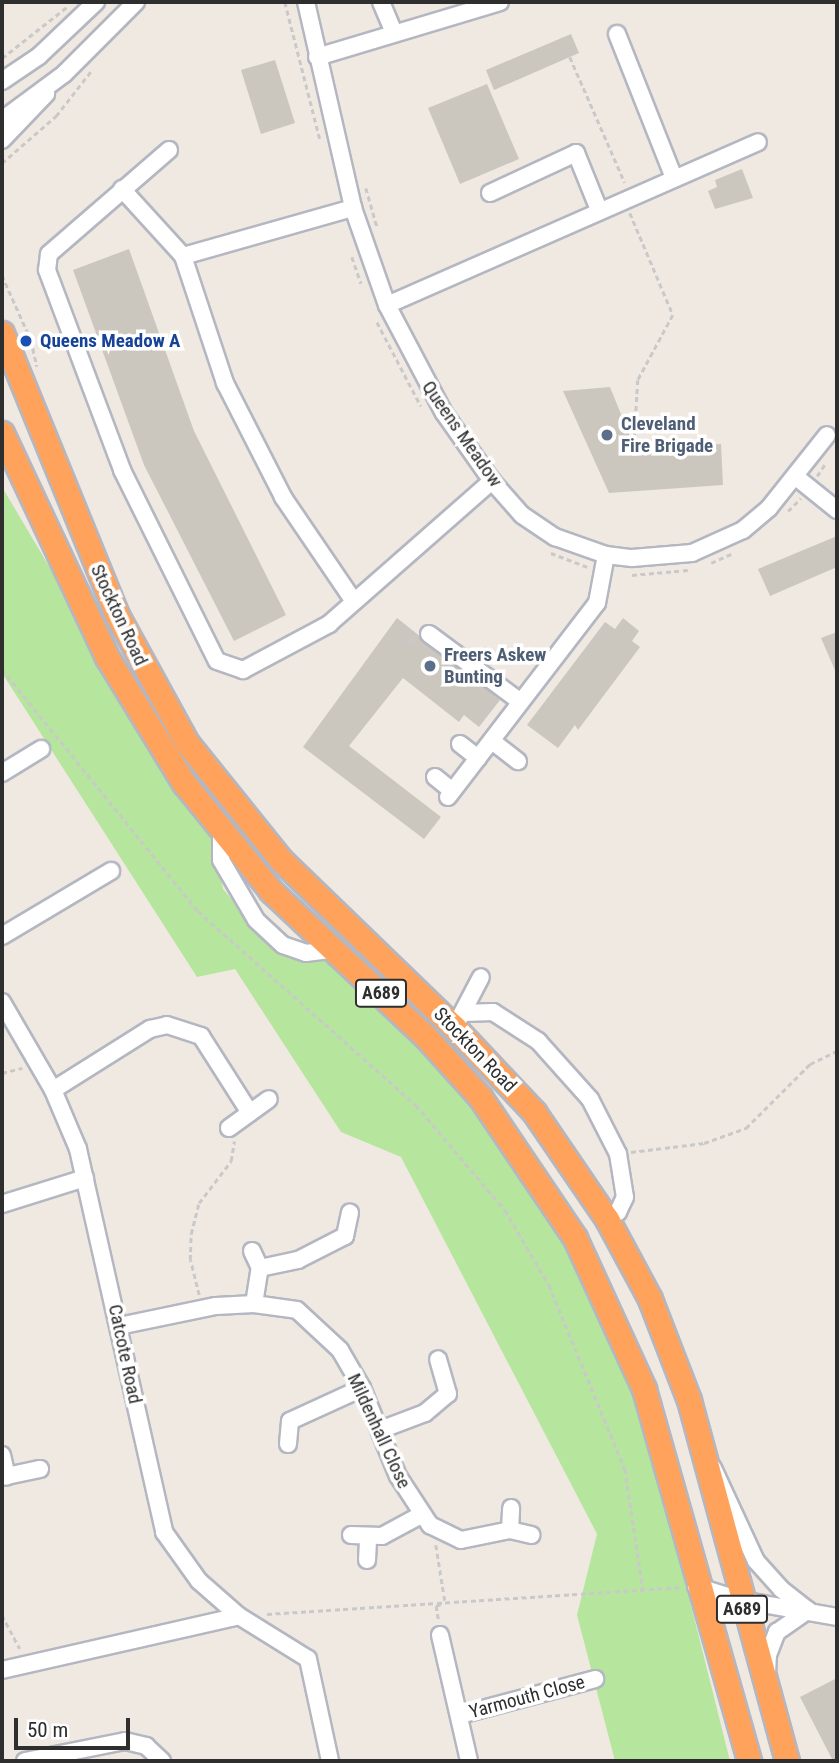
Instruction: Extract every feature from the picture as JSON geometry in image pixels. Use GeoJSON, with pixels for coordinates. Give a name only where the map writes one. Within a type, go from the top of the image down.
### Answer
{"type":"FeatureCollection","features":[{"type":"Feature","properties":{"kind":"highway","name":"Stockton Road"},"geometry":{"type":"LineString","coordinates":[[2,333],[117,615],[187,743],[281,860],[458,1020],[534,1112],[607,1219],[659,1322],[704,1454],[740,1600],[788,1761]]}},
{"type":"Feature","properties":{"kind":"highway","name":"Stockton Road"},"geometry":{"type":"LineString","coordinates":[[2,433],[107,657],[178,772],[221,831],[271,891],[426,1037],[481,1097],[575,1238],[644,1389],[696,1586],[749,1761]]}},
{"type":"Feature","properties":{"kind":"street"},"geometry":{"type":"LineString","coordinates":[[2,82],[39,56],[96,2]]}},
{"type":"Feature","properties":{"kind":"street"},"geometry":{"type":"LineString","coordinates":[[2,141],[136,2]]}},
{"type":"Feature","properties":{"kind":"street","name":"Queens Meadow"},"geometry":{"type":"LineString","coordinates":[[306,2],[353,208],[387,305],[419,371],[492,481],[522,515],[555,537],[605,563],[673,557],[708,547],[743,530],[796,477],[827,435]]}},
{"type":"Feature","properties":{"kind":"street"},"geometry":{"type":"LineString","coordinates":[[381,2],[394,33]]}},
{"type":"Feature","properties":{"kind":"street"},"geometry":{"type":"LineString","coordinates":[[317,57],[500,2]]}},
{"type":"Feature","properties":{"kind":"street"},"geometry":{"type":"LineString","coordinates":[[617,34],[674,178]]}},
{"type":"Feature","properties":{"kind":"street"},"geometry":{"type":"LineString","coordinates":[[2,120],[64,74]]}},
{"type":"Feature","properties":{"kind":"street"},"geometry":{"type":"LineString","coordinates":[[387,305],[758,142]]}},
{"type":"Feature","properties":{"kind":"street"},"geometry":{"type":"LineString","coordinates":[[169,150],[49,254],[47,270],[122,470],[217,662],[243,670],[329,624],[353,600],[492,481]]}},
{"type":"Feature","properties":{"kind":"street"},"geometry":{"type":"LineString","coordinates":[[490,193],[576,153],[599,210]]}},
{"type":"Feature","properties":{"kind":"street"},"geometry":{"type":"LineString","coordinates":[[122,189],[183,256],[225,383],[283,497],[353,600]]}},
{"type":"Feature","properties":{"kind":"street"},"geometry":{"type":"LineString","coordinates":[[183,256],[353,208]]}},
{"type":"Feature","properties":{"kind":"street"},"geometry":{"type":"LineString","coordinates":[[796,477],[837,510]]}},
{"type":"Feature","properties":{"kind":"street"},"geometry":{"type":"LineString","coordinates":[[435,777],[450,794],[597,603],[605,563]]}},
{"type":"Feature","properties":{"kind":"street"},"geometry":{"type":"LineString","coordinates":[[429,634],[521,702]]}},
{"type":"Feature","properties":{"kind":"street"},"geometry":{"type":"LineString","coordinates":[[492,741],[518,761]]}},
{"type":"Feature","properties":{"kind":"street"},"geometry":{"type":"LineString","coordinates":[[460,744],[478,758]]}},
{"type":"Feature","properties":{"kind":"street"},"geometry":{"type":"LineString","coordinates":[[2,773],[18,756],[41,749]]}},
{"type":"Feature","properties":{"kind":"street"},"geometry":{"type":"LineString","coordinates":[[221,831],[221,860],[256,920],[282,945],[306,953],[332,950]]}},
{"type":"Feature","properties":{"kind":"street"},"geometry":{"type":"LineString","coordinates":[[2,936],[111,871]]}},
{"type":"Feature","properties":{"kind":"street"},"geometry":{"type":"LineString","coordinates":[[458,1020],[481,977]]}},
{"type":"Feature","properties":{"kind":"street","name":"Catcote Road"},"geometry":{"type":"LineString","coordinates":[[2,1002],[39,1063],[70,1125],[85,1178],[164,1532],[199,1581],[239,1616],[308,1659],[330,1761]]}},
{"type":"Feature","properties":{"kind":"street"},"geometry":{"type":"LineString","coordinates":[[458,1020],[493,1012],[538,1041],[590,1099],[618,1154],[625,1197],[618,1212],[607,1219]]}},
{"type":"Feature","properties":{"kind":"street"},"geometry":{"type":"LineString","coordinates":[[53,1090],[150,1029],[167,1025],[201,1036],[250,1114]]}},
{"type":"Feature","properties":{"kind":"street"},"geometry":{"type":"LineString","coordinates":[[229,1128],[269,1099]]}},
{"type":"Feature","properties":{"kind":"street"},"geometry":{"type":"LineString","coordinates":[[2,1204],[85,1178]]}},
{"type":"Feature","properties":{"kind":"street"},"geometry":{"type":"LineString","coordinates":[[260,1268],[298,1260],[353,1239],[350,1213]]}},
{"type":"Feature","properties":{"kind":"street"},"geometry":{"type":"LineString","coordinates":[[252,1251],[260,1268],[254,1304]]}},
{"type":"Feature","properties":{"kind":"street","name":"Mildenhall Close"},"geometry":{"type":"LineString","coordinates":[[119,1326],[202,1309],[254,1304],[297,1310],[340,1350],[362,1388],[398,1476],[421,1515],[436,1528],[461,1540],[510,1530],[531,1535]]}},
{"type":"Feature","properties":{"kind":"street"},"geometry":{"type":"LineString","coordinates":[[380,1430],[425,1413],[448,1394],[438,1359]]}},
{"type":"Feature","properties":{"kind":"street"},"geometry":{"type":"LineString","coordinates":[[288,1444],[284,1417],[362,1388]]}},
{"type":"Feature","properties":{"kind":"street"},"geometry":{"type":"LineString","coordinates":[[704,1454],[726,1490],[740,1534],[756,1561],[780,1589],[808,1609]]}},
{"type":"Feature","properties":{"kind":"street"},"geometry":{"type":"LineString","coordinates":[[2,1455],[4,1477],[40,1469]]}},
{"type":"Feature","properties":{"kind":"street"},"geometry":{"type":"LineString","coordinates":[[510,1530],[511,1508]]}},
{"type":"Feature","properties":{"kind":"street"},"geometry":{"type":"LineString","coordinates":[[351,1535],[368,1539],[421,1515]]}},
{"type":"Feature","properties":{"kind":"street"},"geometry":{"type":"LineString","coordinates":[[367,1560],[368,1539]]}},
{"type":"Feature","properties":{"kind":"street"},"geometry":{"type":"LineString","coordinates":[[696,1586],[740,1600],[808,1609],[837,1617]]}},
{"type":"Feature","properties":{"kind":"street"},"geometry":{"type":"LineString","coordinates":[[767,1694],[768,1655],[777,1632],[808,1609]]}},
{"type":"Feature","properties":{"kind":"street"},"geometry":{"type":"LineString","coordinates":[[2,1670],[239,1616]]}},
{"type":"Feature","properties":{"kind":"street"},"geometry":{"type":"LineString","coordinates":[[440,1635],[460,1715],[468,1761]]}},
{"type":"Feature","properties":{"kind":"street","name":"Yarmouth Close"},"geometry":{"type":"LineString","coordinates":[[460,1715],[595,1679]]}},
{"type":"Feature","properties":{"kind":"street"},"geometry":{"type":"LineString","coordinates":[[24,1761],[125,1741],[146,1746],[162,1761]]}},
{"type":"Feature","properties":{"kind":"path"},"geometry":{"type":"LineString","coordinates":[[2,58],[72,2]]}},
{"type":"Feature","properties":{"kind":"path"},"geometry":{"type":"LineString","coordinates":[[285,2],[321,144]]}},
{"type":"Feature","properties":{"kind":"path"},"geometry":{"type":"LineString","coordinates":[[67,5],[80,17]]}},
{"type":"Feature","properties":{"kind":"path"},"geometry":{"type":"LineString","coordinates":[[570,57],[635,207],[629,210],[673,316],[638,380],[634,446]]}},
{"type":"Feature","properties":{"kind":"path"},"geometry":{"type":"LineString","coordinates":[[2,163],[56,116],[96,65]]}},
{"type":"Feature","properties":{"kind":"path"},"geometry":{"type":"LineString","coordinates":[[364,181],[378,230]]}},
{"type":"Feature","properties":{"kind":"path"},"geometry":{"type":"LineString","coordinates":[[348,246],[362,286]]}},
{"type":"Feature","properties":{"kind":"path"},"geometry":{"type":"LineString","coordinates":[[2,275],[31,340],[37,367]]}},
{"type":"Feature","properties":{"kind":"path"},"geometry":{"type":"LineString","coordinates":[[375,318],[426,413]]}},
{"type":"Feature","properties":{"kind":"path"},"geometry":{"type":"LineString","coordinates":[[779,520],[810,488],[830,458]]}},
{"type":"Feature","properties":{"kind":"path"},"geometry":{"type":"LineString","coordinates":[[541,548],[564,560],[605,563],[643,576],[698,567]]}},
{"type":"Feature","properties":{"kind":"path"},"geometry":{"type":"LineString","coordinates":[[707,564],[744,548]]}},
{"type":"Feature","properties":{"kind":"path"},"geometry":{"type":"LineString","coordinates":[[2,669],[198,911],[416,1105],[505,1210],[554,1297],[625,1469],[643,1589]]}},
{"type":"Feature","properties":{"kind":"path"},"geometry":{"type":"LineString","coordinates":[[618,1154],[704,1143],[746,1128],[810,1064],[837,1051]]}},
{"type":"Feature","properties":{"kind":"path"},"geometry":{"type":"LineString","coordinates":[[2,1073],[39,1063]]}},
{"type":"Feature","properties":{"kind":"path"},"geometry":{"type":"LineString","coordinates":[[202,1309],[190,1260],[191,1234],[199,1203],[231,1161],[234,1142],[229,1128]]}},
{"type":"Feature","properties":{"kind":"path"},"geometry":{"type":"LineString","coordinates":[[436,1528],[446,1602]]}},
{"type":"Feature","properties":{"kind":"path"},"geometry":{"type":"LineString","coordinates":[[239,1616],[696,1586]]}},
{"type":"Feature","properties":{"kind":"path"},"geometry":{"type":"LineString","coordinates":[[440,1635],[436,1606],[446,1602]]}},
{"type":"Feature","properties":{"kind":"path"},"geometry":{"type":"LineString","coordinates":[[2,1615],[29,1664]]}},
{"type":"Feature","properties":{"kind":"green space"},"geometry":{"type":"Polygon","coordinates":[[[2,487],[215,846],[223,889],[272,946],[307,961],[331,958],[439,1067],[515,1159],[575,1258],[645,1421],[730,1761],[615,1761],[577,1615],[597,1534],[401,1157],[341,1132],[235,969],[197,977],[2,673],[2,487]]]}},
{"type":"Feature","properties":{"kind":"building"},"geometry":{"type":"Polygon","coordinates":[[[571,34],[579,53],[494,90],[486,70],[571,34]]]}},
{"type":"Feature","properties":{"kind":"building"},"geometry":{"type":"Polygon","coordinates":[[[275,60],[295,123],[261,134],[241,70],[275,60]]]}},
{"type":"Feature","properties":{"kind":"building"},"geometry":{"type":"Polygon","coordinates":[[[487,84],[519,159],[460,184],[428,108],[487,84]]]}},
{"type":"Feature","properties":{"kind":"building"},"geometry":{"type":"Polygon","coordinates":[[[742,169],[753,198],[715,209],[708,191],[717,187],[715,180],[742,169]]]}},
{"type":"Feature","properties":{"kind":"building"},"geometry":{"type":"Polygon","coordinates":[[[129,249],[194,431],[286,615],[234,641],[144,465],[73,270],[129,249]]]}},
{"type":"Feature","properties":{"kind":"building","name":"Cleveland Fire Brigade"},"geometry":{"type":"Polygon","coordinates":[[[610,387],[635,449],[721,444],[723,485],[609,493],[563,391],[610,387]]]}},
{"type":"Feature","properties":{"kind":"building"},"geometry":{"type":"Polygon","coordinates":[[[837,536],[837,567],[770,596],[758,569],[837,536]]]}},
{"type":"Feature","properties":{"kind":"building"},"geometry":{"type":"Polygon","coordinates":[[[397,618],[500,700],[479,727],[464,715],[459,722],[403,678],[349,746],[441,817],[424,839],[303,747],[397,618]]]}},
{"type":"Feature","properties":{"kind":"building"},"geometry":{"type":"Polygon","coordinates":[[[623,618],[639,631],[632,641],[640,647],[578,730],[575,725],[558,748],[527,725],[605,622],[615,629],[623,618]]]}},
{"type":"Feature","properties":{"kind":"building"},"geometry":{"type":"Polygon","coordinates":[[[837,632],[837,675],[821,638],[837,632]]]}},
{"type":"Feature","properties":{"kind":"building"},"geometry":{"type":"Polygon","coordinates":[[[837,1678],[837,1761],[833,1761],[800,1697],[837,1678]]]}},
{"type":"Feature","properties":{"kind":"place","name":"Queens Meadow A"},"geometry":{"type":"Point","coordinates":[26,341]}},
{"type":"Feature","properties":{"kind":"place","name":"Cleveland Fire Brigade"},"geometry":{"type":"Point","coordinates":[607,435]}},
{"type":"Feature","properties":{"kind":"place","name":"Freers Askew Bunting"},"geometry":{"type":"Point","coordinates":[430,666]}}]}
